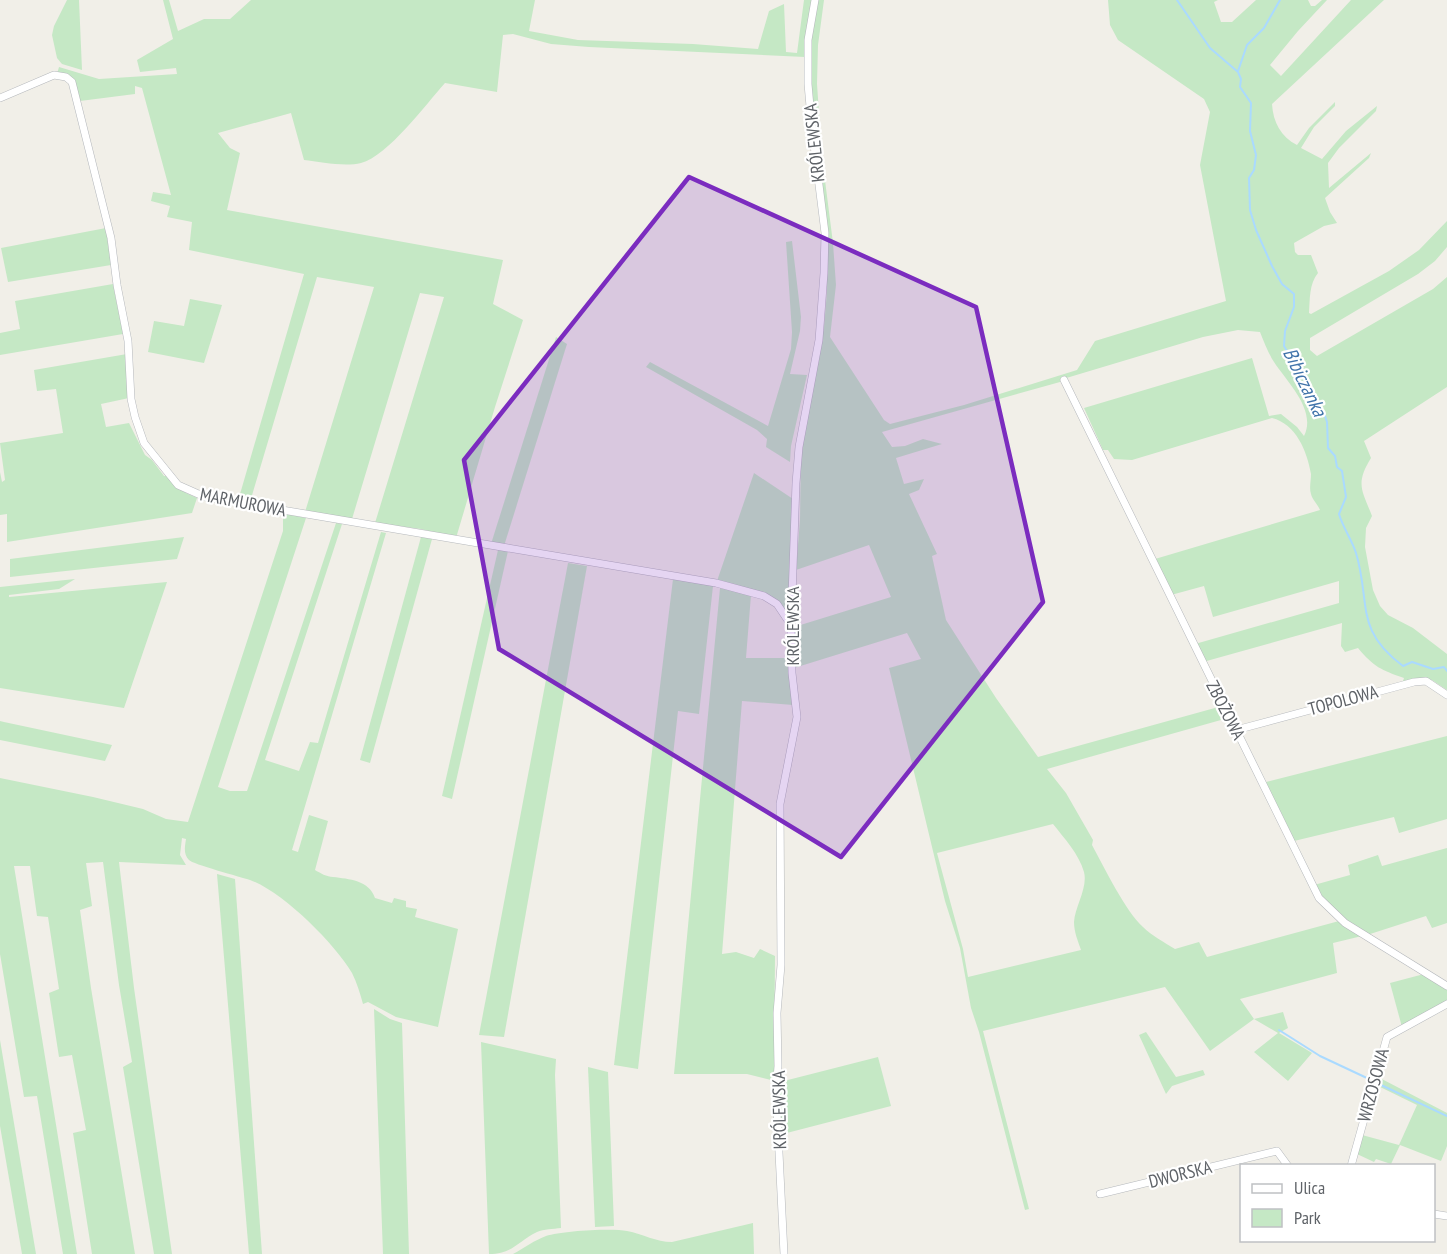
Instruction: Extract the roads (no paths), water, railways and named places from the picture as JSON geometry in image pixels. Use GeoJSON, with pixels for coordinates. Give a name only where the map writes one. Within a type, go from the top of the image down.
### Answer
{"type":"FeatureCollection","features":[{"type":"Feature","properties":{"kind":"street","name":"KRÓLEWSKA"},"geometry":{"type":"LineString","coordinates":[[784,1254],[776,1092],[778,1066],[776,1030],[782,965],[780,804],[797,717],[792,673],[791,625],[798,447],[819,340],[825,233],[808,84],[808,40],[815,0]]}},
{"type":"Feature","properties":{"kind":"street","name":"MARMUROWA"},"geometry":{"type":"LineString","coordinates":[[0,98],[54,75],[66,77],[72,82],[111,238],[128,341],[135,417],[144,443],[178,485],[205,497],[716,583],[764,596],[777,604],[791,625]]}},
{"type":"Feature","properties":{"kind":"street","name":"ZBOŻOWA"},"geometry":{"type":"LineString","coordinates":[[1064,380],[1311,884],[1324,904],[1345,923],[1447,986]]}},
{"type":"Feature","properties":{"kind":"street","name":"TOPOLOWA"},"geometry":{"type":"LineString","coordinates":[[1236,730],[1414,682],[1426,681],[1447,695]]}},
{"type":"Feature","properties":{"kind":"street","name":"WRZOSOWA"},"geometry":{"type":"LineString","coordinates":[[1352,1164],[1387,1036],[1447,1004]]}},
{"type":"Feature","properties":{"kind":"street","name":"DWORSKA"},"geometry":{"type":"LineString","coordinates":[[1100,1194],[1277,1151],[1287,1164]]}},
{"type":"Feature","properties":{"kind":"waterway","name":"Bibiczanka"},"geometry":{"type":"LineString","coordinates":[[1177,0],[1210,48],[1238,72],[1241,79],[1240,87],[1251,103],[1250,131],[1256,155],[1254,170],[1249,178],[1250,210],[1272,266],[1282,284],[1294,294],[1294,307],[1285,331],[1284,346],[1324,413],[1327,422],[1328,448],[1335,456],[1337,467],[1342,471],[1346,497],[1339,514],[1356,553],[1371,628],[1377,640],[1403,666],[1412,662],[1433,669],[1444,667],[1447,671]]}},
{"type":"Feature","properties":{"kind":"waterway"},"geometry":{"type":"LineString","coordinates":[[1238,71],[1247,45],[1264,28],[1280,0]]}},
{"type":"Feature","properties":{"kind":"waterway"},"geometry":{"type":"LineString","coordinates":[[1279,1030],[1320,1056],[1369,1079]]}},
{"type":"Feature","properties":{"kind":"waterway"},"geometry":{"type":"LineString","coordinates":[[1379,1084],[1447,1116]]}}]}
